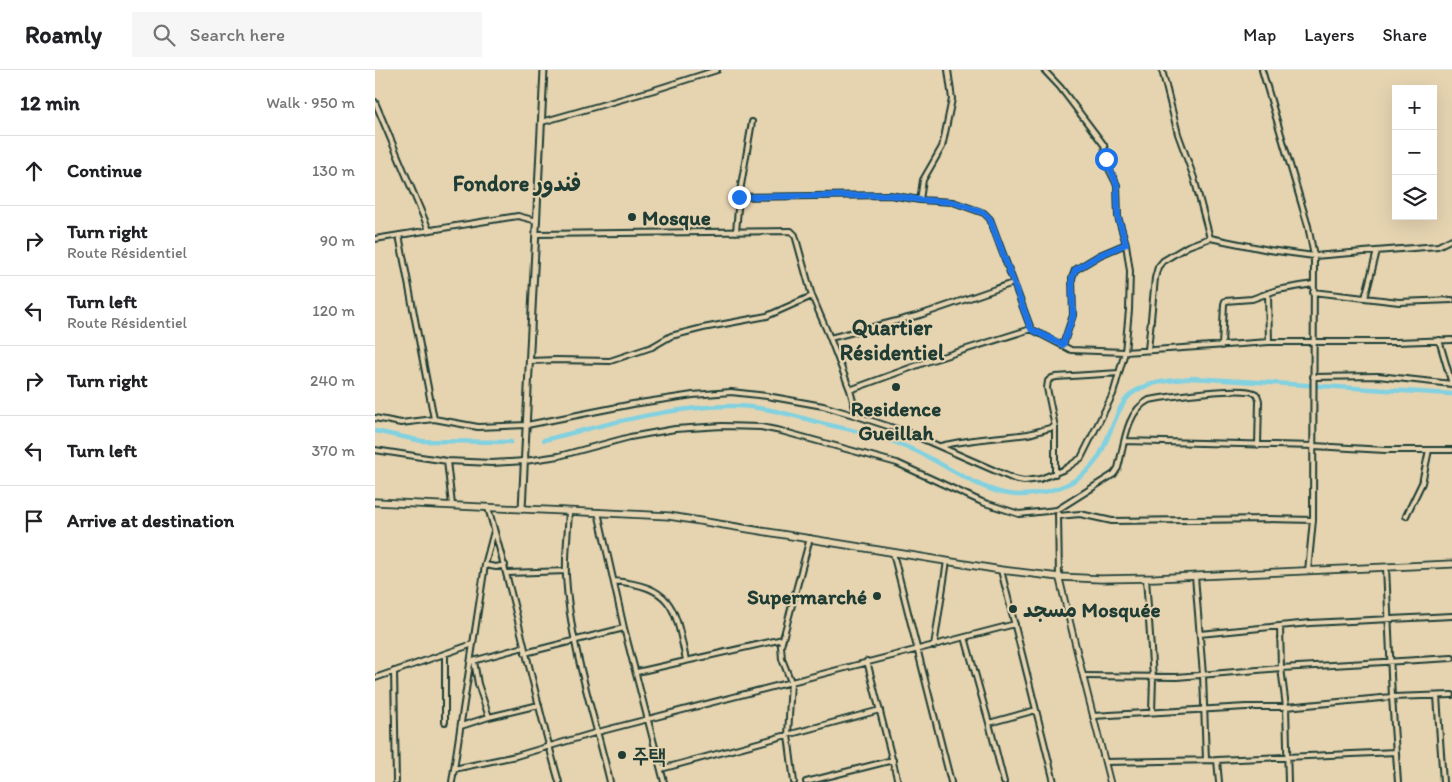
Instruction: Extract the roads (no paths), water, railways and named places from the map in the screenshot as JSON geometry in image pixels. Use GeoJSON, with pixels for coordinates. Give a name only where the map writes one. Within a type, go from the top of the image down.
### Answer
{"type":"FeatureCollection","features":[{"type":"Feature","properties":{"kind":"highway"},"geometry":{"type":"LineString","coordinates":[[375,502],[669,516],[1001,570],[1059,577],[1101,579],[1146,578],[1452,564]]}},
{"type":"Feature","properties":{"kind":"main road"},"geometry":{"type":"LineString","coordinates":[[522,509],[544,70]]}},
{"type":"Feature","properties":{"kind":"street"},"geometry":{"type":"LineString","coordinates":[[541,122],[717,70]]}},
{"type":"Feature","properties":{"kind":"street"},"geometry":{"type":"LineString","coordinates":[[920,200],[923,180],[942,147],[944,138],[951,99],[948,70]]}},
{"type":"Feature","properties":{"kind":"street"},"geometry":{"type":"LineString","coordinates":[[375,418],[401,422],[434,419],[478,427],[527,425],[642,403],[693,395],[731,392],[823,406],[857,416],[909,433],[1014,480],[1033,481],[1055,474],[1073,465],[1087,449],[1113,394],[1125,352],[1130,271],[1126,244],[1118,217],[1117,185],[1108,167],[1104,145],[1060,87],[1044,70]]}},
{"type":"Feature","properties":{"kind":"street"},"geometry":{"type":"LineString","coordinates":[[1162,70],[1177,134],[1194,178],[1210,238]]}},
{"type":"Feature","properties":{"kind":"street"},"geometry":{"type":"LineString","coordinates":[[1262,70],[1308,226],[1314,256],[1313,520],[1309,571]]}},
{"type":"Feature","properties":{"kind":"street"},"geometry":{"type":"LineString","coordinates":[[375,102],[429,230]]}},
{"type":"Feature","properties":{"kind":"street"},"geometry":{"type":"LineString","coordinates":[[736,232],[739,197],[752,122]]}},
{"type":"Feature","properties":{"kind":"street"},"geometry":{"type":"LineString","coordinates":[[739,197],[890,195],[920,200],[953,202],[984,213],[990,219],[1031,329],[1071,350],[1125,352],[1269,342],[1452,340]]}},
{"type":"Feature","properties":{"kind":"street"},"geometry":{"type":"LineString","coordinates":[[375,239],[518,216],[537,222]]}},
{"type":"Feature","properties":{"kind":"street"},"geometry":{"type":"LineString","coordinates":[[536,234],[791,231],[812,296],[850,390],[857,416]]}},
{"type":"Feature","properties":{"kind":"street"},"geometry":{"type":"LineString","coordinates":[[399,235],[434,419]]}},
{"type":"Feature","properties":{"kind":"street"},"geometry":{"type":"LineString","coordinates":[[1148,350],[1155,278],[1159,267],[1163,261],[1188,246],[1210,238],[1269,250],[1314,256],[1438,246],[1452,239]]}},
{"type":"Feature","properties":{"kind":"street"},"geometry":{"type":"LineString","coordinates":[[1063,345],[1073,316],[1072,278],[1075,270],[1100,255],[1126,244]]}},
{"type":"Feature","properties":{"kind":"street"},"geometry":{"type":"LineString","coordinates":[[1365,298],[1377,251]]}},
{"type":"Feature","properties":{"kind":"street"},"geometry":{"type":"LineString","coordinates":[[830,338],[920,315],[1013,283]]}},
{"type":"Feature","properties":{"kind":"street"},"geometry":{"type":"LineString","coordinates":[[1222,346],[1223,304],[1225,301],[1251,299],[1268,293],[1313,284]]}},
{"type":"Feature","properties":{"kind":"street"},"geometry":{"type":"LineString","coordinates":[[1313,292],[1399,302],[1452,300]]}},
{"type":"Feature","properties":{"kind":"street"},"geometry":{"type":"LineString","coordinates":[[1268,293],[1269,342]]}},
{"type":"Feature","properties":{"kind":"street"},"geometry":{"type":"LineString","coordinates":[[530,362],[556,360],[610,361],[653,347],[671,336],[767,316],[812,296]]}},
{"type":"Feature","properties":{"kind":"street"},"geometry":{"type":"LineString","coordinates":[[850,390],[929,361],[1031,329]]}},
{"type":"Feature","properties":{"kind":"street"},"geometry":{"type":"LineString","coordinates":[[1313,377],[1378,376],[1452,384],[1439,340]]}},
{"type":"Feature","properties":{"kind":"street"},"geometry":{"type":"LineString","coordinates":[[1055,474],[1055,427],[1047,388],[1048,381],[1052,378],[1119,372]]}},
{"type":"Feature","properties":{"kind":"street"},"geometry":{"type":"LineString","coordinates":[[375,450],[485,463],[525,461],[559,456],[630,437],[675,429],[722,426],[761,427],[897,463],[982,502],[1019,514],[1057,510],[1116,472],[1130,420],[1144,402],[1149,400],[1196,392],[1251,392],[1258,396],[1258,445]]}},
{"type":"Feature","properties":{"kind":"street"},"geometry":{"type":"LineString","coordinates":[[940,447],[962,441],[1030,433],[1055,427]]}},
{"type":"Feature","properties":{"kind":"street"},"geometry":{"type":"LineString","coordinates":[[1125,441],[1314,446],[1385,450],[1452,450]]}},
{"type":"Feature","properties":{"kind":"street"},"geometry":{"type":"LineString","coordinates":[[1406,516],[1422,483],[1429,450]]}},
{"type":"Feature","properties":{"kind":"street"},"geometry":{"type":"LineString","coordinates":[[447,460],[452,505]]}},
{"type":"Feature","properties":{"kind":"street"},"geometry":{"type":"LineString","coordinates":[[488,508],[508,573],[525,653],[559,782]]}},
{"type":"Feature","properties":{"kind":"street"},"geometry":{"type":"LineString","coordinates":[[1057,510],[1059,516],[1059,577],[1110,782]]}},
{"type":"Feature","properties":{"kind":"street"},"geometry":{"type":"LineString","coordinates":[[569,511],[566,571],[569,608],[574,640],[610,782]]}},
{"type":"Feature","properties":{"kind":"street"},"geometry":{"type":"LineString","coordinates":[[598,512],[624,628],[637,672],[664,782]]}},
{"type":"Feature","properties":{"kind":"street"},"geometry":{"type":"LineString","coordinates":[[1059,516],[1080,514],[1112,521],[1313,520]]}},
{"type":"Feature","properties":{"kind":"street"},"geometry":{"type":"LineString","coordinates":[[489,716],[477,684],[473,662],[473,644],[485,565],[495,530]]}},
{"type":"Feature","properties":{"kind":"street"},"geometry":{"type":"LineString","coordinates":[[794,782],[788,735],[791,682],[781,653],[810,538]]}},
{"type":"Feature","properties":{"kind":"street"},"geometry":{"type":"LineString","coordinates":[[893,553],[951,782]]}},
{"type":"Feature","properties":{"kind":"street"},"geometry":{"type":"LineString","coordinates":[[933,646],[947,561]]}},
{"type":"Feature","properties":{"kind":"street"},"geometry":{"type":"LineString","coordinates":[[485,565],[505,565]]}},
{"type":"Feature","properties":{"kind":"street"},"geometry":{"type":"LineString","coordinates":[[1386,567],[1398,782]]}},
{"type":"Feature","properties":{"kind":"street"},"geometry":{"type":"LineString","coordinates":[[1001,570],[1054,782]]}},
{"type":"Feature","properties":{"kind":"street"},"geometry":{"type":"LineString","coordinates":[[508,573],[566,571]]}},
{"type":"Feature","properties":{"kind":"street"},"geometry":{"type":"LineString","coordinates":[[1195,576],[1203,675],[1206,760]]}},
{"type":"Feature","properties":{"kind":"street"},"geometry":{"type":"LineString","coordinates":[[1146,578],[1153,678],[1152,712]]}},
{"type":"Feature","properties":{"kind":"street"},"geometry":{"type":"LineString","coordinates":[[615,581],[636,584],[654,590],[668,601],[676,618],[687,660]]}},
{"type":"Feature","properties":{"kind":"street"},"geometry":{"type":"LineString","coordinates":[[1200,634],[1280,626],[1452,616]]}},
{"type":"Feature","properties":{"kind":"street"},"geometry":{"type":"LineString","coordinates":[[454,769],[549,747],[598,732],[1015,624]]}},
{"type":"Feature","properties":{"kind":"street"},"geometry":{"type":"LineString","coordinates":[[1280,626],[1281,668],[1286,707],[1288,782]]}},
{"type":"Feature","properties":{"kind":"street"},"geometry":{"type":"LineString","coordinates":[[525,653],[624,628]]}},
{"type":"Feature","properties":{"kind":"street"},"geometry":{"type":"LineString","coordinates":[[965,637],[1004,782]]}},
{"type":"Feature","properties":{"kind":"street"},"geometry":{"type":"LineString","coordinates":[[637,672],[783,639]]}},
{"type":"Feature","properties":{"kind":"street"},"geometry":{"type":"LineString","coordinates":[[375,678],[473,644]]}},
{"type":"Feature","properties":{"kind":"street"},"geometry":{"type":"LineString","coordinates":[[473,662],[524,647]]}},
{"type":"Feature","properties":{"kind":"street"},"geometry":{"type":"LineString","coordinates":[[445,654],[445,722]]}},
{"type":"Feature","properties":{"kind":"street"},"geometry":{"type":"LineString","coordinates":[[1083,676],[1153,678],[1452,658]]}},
{"type":"Feature","properties":{"kind":"street"},"geometry":{"type":"LineString","coordinates":[[867,661],[898,782]]}},
{"type":"Feature","properties":{"kind":"street"},"geometry":{"type":"LineString","coordinates":[[452,782],[473,662]]}},
{"type":"Feature","properties":{"kind":"street"},"geometry":{"type":"LineString","coordinates":[[394,671],[396,782]]}},
{"type":"Feature","properties":{"kind":"street"},"geometry":{"type":"LineString","coordinates":[[1093,716],[1286,707],[1392,697],[1452,695]]}},
{"type":"Feature","properties":{"kind":"street"},"geometry":{"type":"LineString","coordinates":[[1437,696],[1443,782]]}},
{"type":"Feature","properties":{"kind":"street"},"geometry":{"type":"LineString","coordinates":[[461,726],[489,716],[539,705]]}},
{"type":"Feature","properties":{"kind":"street"},"geometry":{"type":"LineString","coordinates":[[661,769],[880,710]]}},
{"type":"Feature","properties":{"kind":"street"},"geometry":{"type":"LineString","coordinates":[[989,723],[1036,710]]}},
{"type":"Feature","properties":{"kind":"street"},"geometry":{"type":"LineString","coordinates":[[1105,762],[1217,760],[1396,752]]}},
{"type":"Feature","properties":{"kind":"street"},"geometry":{"type":"LineString","coordinates":[[806,782],[893,760]]}},
{"type":"Feature","properties":{"kind":"street"},"geometry":{"type":"LineString","coordinates":[[1217,760],[1219,782]]}},
{"type":"Feature","properties":{"kind":"waterway"},"geometry":{"type":"LineString","coordinates":[[544,440],[659,413],[705,407],[754,407],[893,441],[992,490],[1023,495],[1063,486],[1081,476],[1101,453],[1124,402],[1136,390],[1151,384],[1192,378],[1452,394]]}},
{"type":"Feature","properties":{"kind":"waterway"},"geometry":{"type":"LineString","coordinates":[[375,431],[422,441],[511,442]]}},
{"type":"Feature","properties":{"kind":"place","name":"Mosque"},"geometry":{"type":"Point","coordinates":[632,217]}},
{"type":"Feature","properties":{"kind":"place","name":"Residence Gueillah"},"geometry":{"type":"Point","coordinates":[896,387]}},
{"type":"Feature","properties":{"kind":"place","name":"Supermarché"},"geometry":{"type":"Point","coordinates":[877,596]}},
{"type":"Feature","properties":{"kind":"place","name":"مسجد Mosquée"},"geometry":{"type":"Point","coordinates":[1013,609]}},
{"type":"Feature","properties":{"kind":"place","name":"주택"},"geometry":{"type":"Point","coordinates":[622,755]}},
{"type":"Feature","properties":{"kind":"district","name":"Fondore فندور"},"geometry":{"type":"Point","coordinates":[517,183]}},
{"type":"Feature","properties":{"kind":"district","name":"Quartier Résidentiel"},"geometry":{"type":"Point","coordinates":[892,340]}}]}
